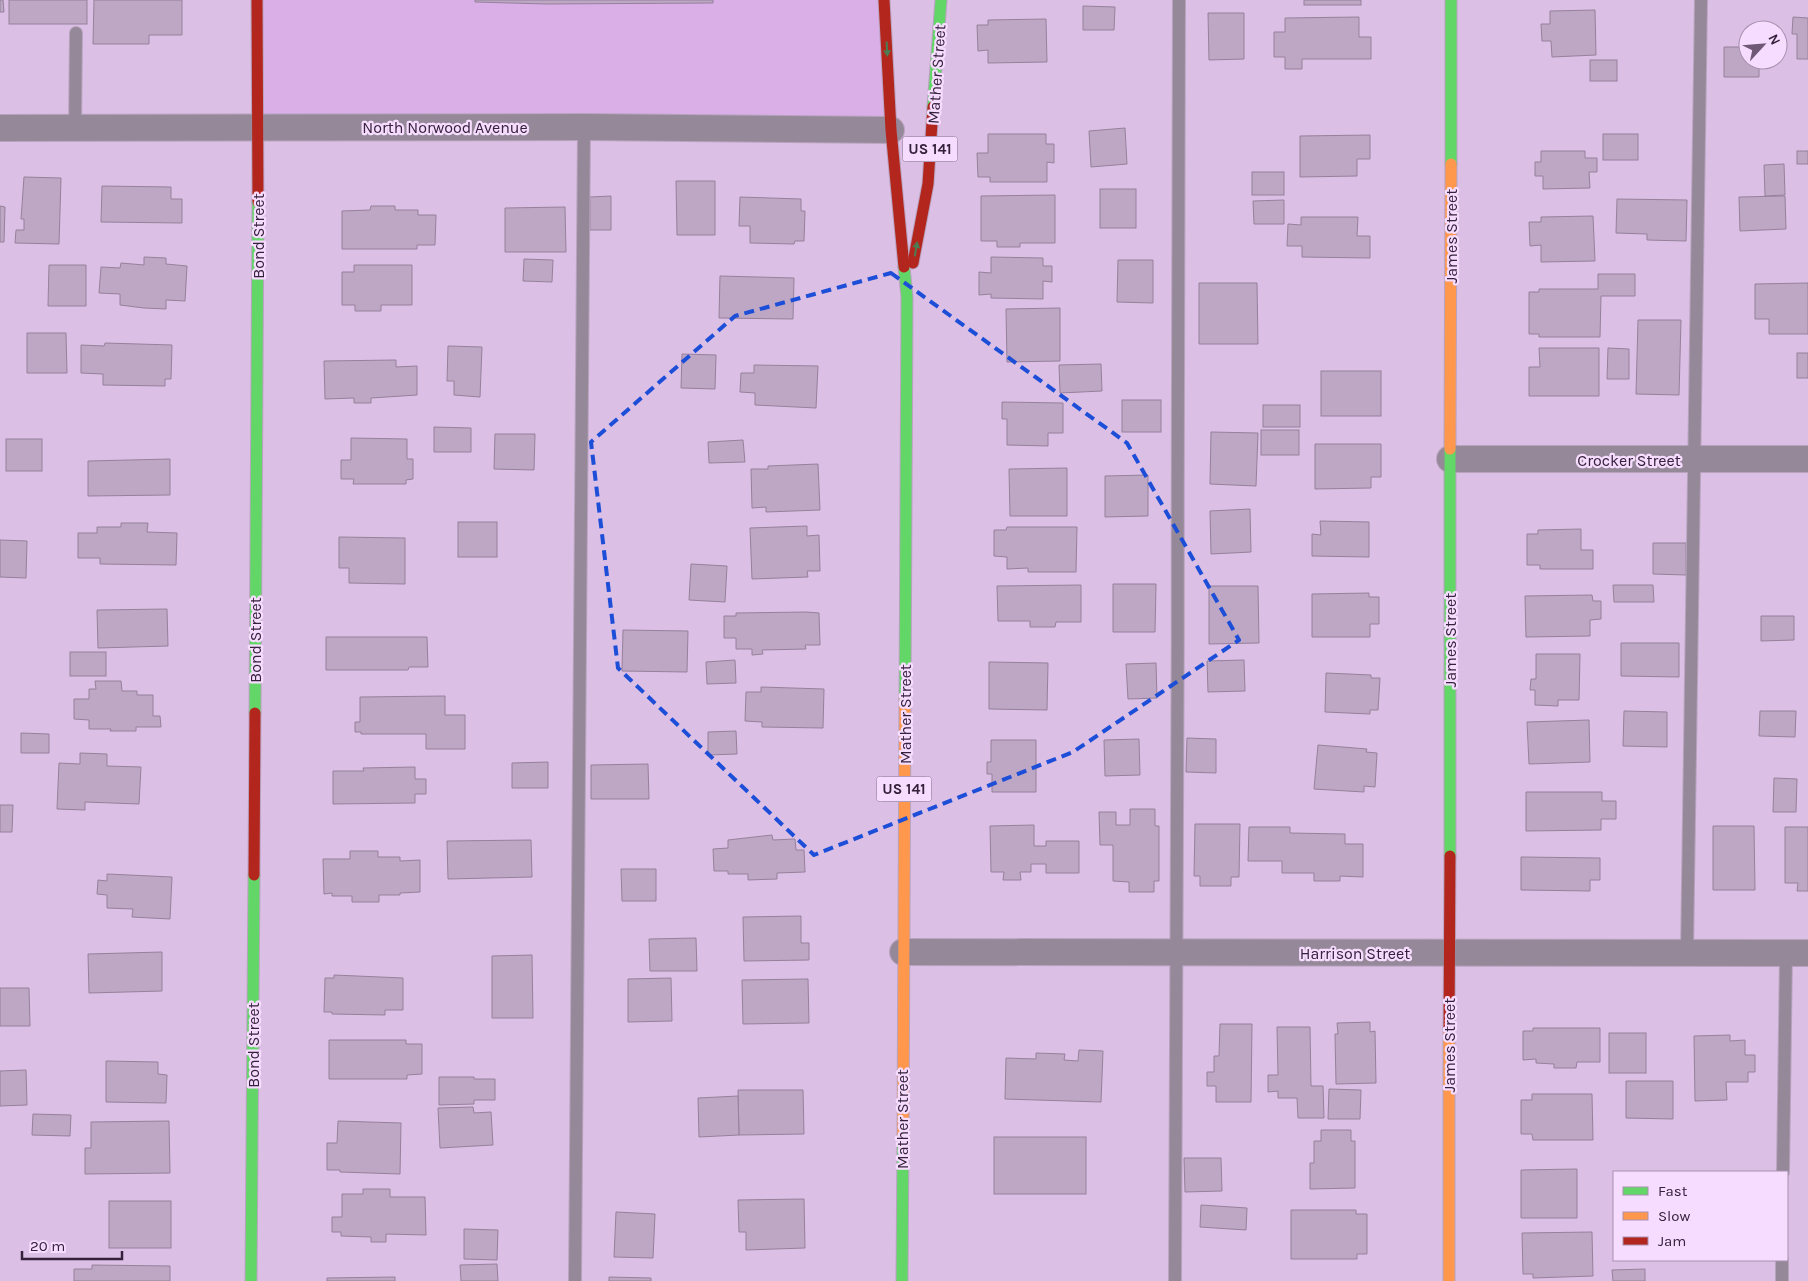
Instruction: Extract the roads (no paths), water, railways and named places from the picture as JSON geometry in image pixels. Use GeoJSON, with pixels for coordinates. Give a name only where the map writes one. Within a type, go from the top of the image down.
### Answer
{"type":"FeatureCollection","features":[{"type":"Feature","properties":{"kind":"street","name":"Bond Street"},"geometry":{"type":"LineString","coordinates":[[251,1281],[259,127],[257,0]]}},
{"type":"Feature","properties":{"kind":"street","name":"Mather Street"},"geometry":{"type":"LineString","coordinates":[[884,0],[891,130],[907,297],[902,1281]]}},
{"type":"Feature","properties":{"kind":"street","name":"Mather Street"},"geometry":{"type":"LineString","coordinates":[[907,297],[928,184],[941,0]]}},
{"type":"Feature","properties":{"kind":"street","name":"James Street"},"geometry":{"type":"LineString","coordinates":[[1449,1281],[1451,0]]}},
{"type":"Feature","properties":{"kind":"street","name":"North Norwood Avenue"},"geometry":{"type":"LineString","coordinates":[[0,128],[584,127],[891,130]]}},
{"type":"Feature","properties":{"kind":"street","name":"Crocker Street"},"geometry":{"type":"LineString","coordinates":[[1450,459],[1808,459]]}},
{"type":"Feature","properties":{"kind":"street","name":"Harrison Street"},"geometry":{"type":"LineString","coordinates":[[903,952],[1797,953]]}},
{"type":"Feature","properties":{"kind":"lane"},"geometry":{"type":"LineString","coordinates":[[1176,1281],[1179,952],[1176,362],[1179,0]]}},
{"type":"Feature","properties":{"kind":"lane"},"geometry":{"type":"LineString","coordinates":[[1687,953],[1692,460],[1701,0]]}},
{"type":"Feature","properties":{"kind":"lane"},"geometry":{"type":"LineString","coordinates":[[75,128],[76,33]]}},
{"type":"Feature","properties":{"kind":"lane"},"geometry":{"type":"LineString","coordinates":[[575,1281],[584,127]]}},
{"type":"Feature","properties":{"kind":"lane"},"geometry":{"type":"LineString","coordinates":[[1783,1171],[1797,953]]}},
{"type":"Feature","properties":{"kind":"lane"},"geometry":{"type":"LineString","coordinates":[[1782,1261],[1782,1281]]}}]}
